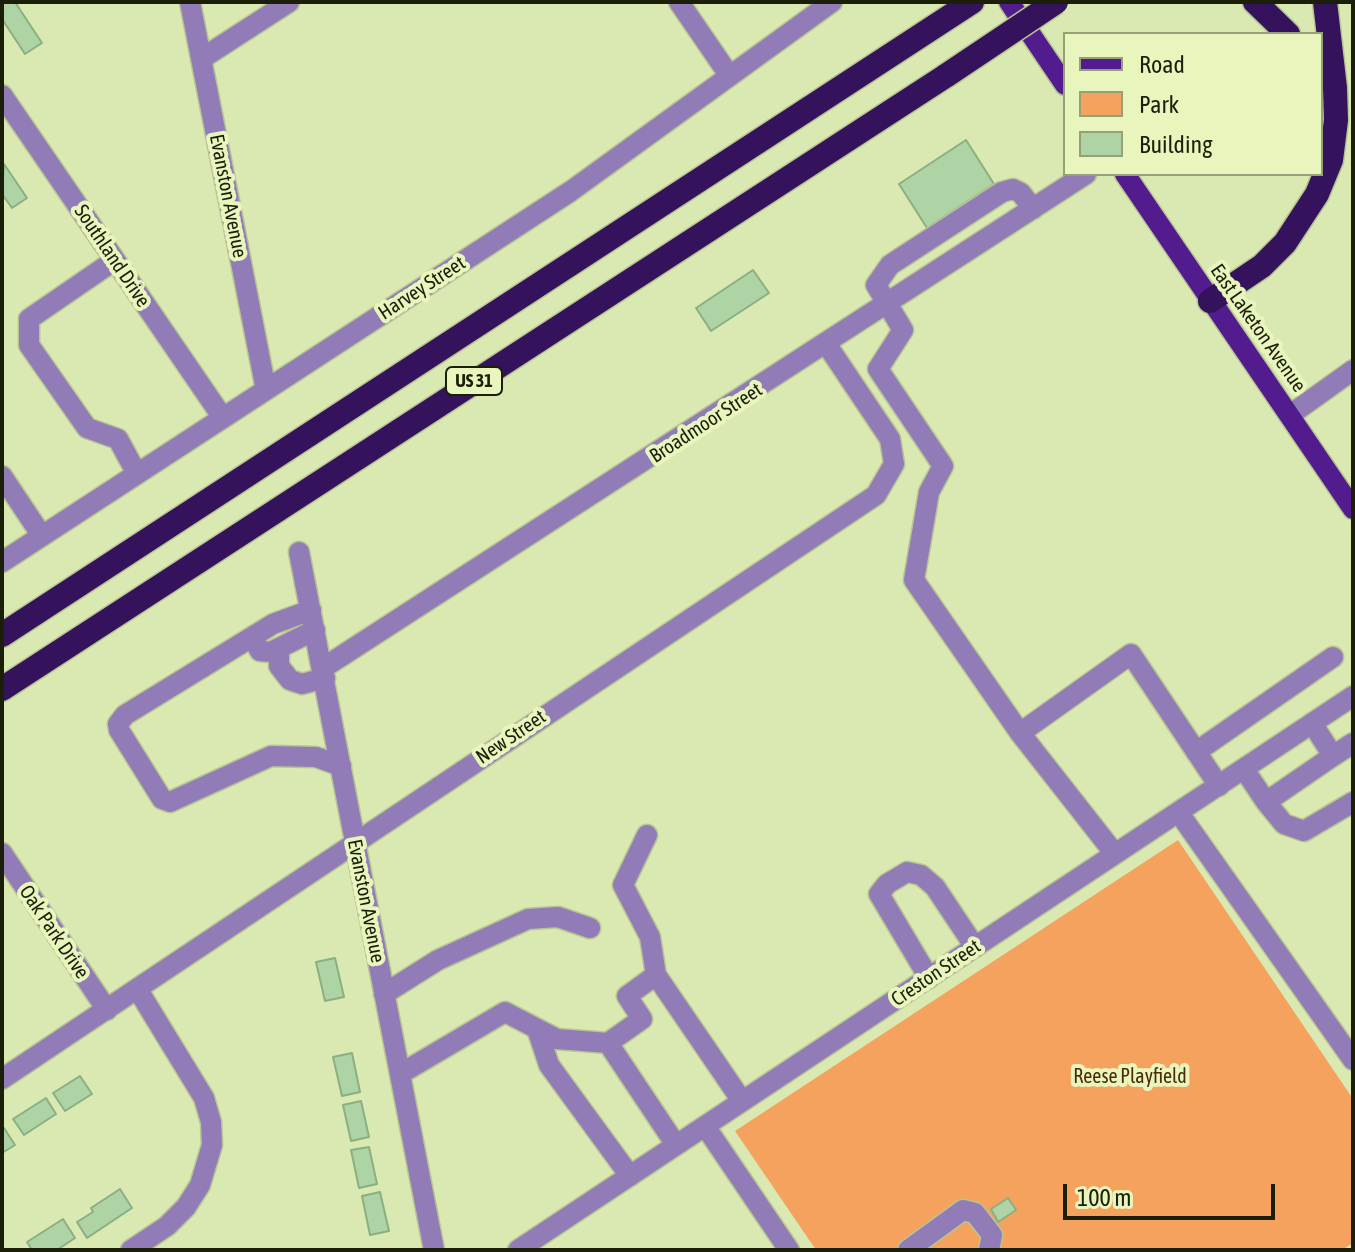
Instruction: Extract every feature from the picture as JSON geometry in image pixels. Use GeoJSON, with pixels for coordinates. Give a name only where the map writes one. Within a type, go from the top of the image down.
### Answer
{"type":"FeatureCollection","features":[{"type":"Feature","properties":{"kind":"highway"},"geometry":{"type":"LineString","coordinates":[[917,32],[952,2]]}},
{"type":"Feature","properties":{"kind":"highway","name":"US 31"},"geometry":{"type":"LineString","coordinates":[[2,635],[814,105],[917,32],[972,2]]}},
{"type":"Feature","properties":{"kind":"highway","name":"US 31"},"geometry":{"type":"LineString","coordinates":[[2,689],[1056,2]]}},
{"type":"Feature","properties":{"kind":"highway"},"geometry":{"type":"LineString","coordinates":[[1255,2],[1286,32]]}},
{"type":"Feature","properties":{"kind":"highway"},"geometry":{"type":"LineString","coordinates":[[1210,301],[1262,266],[1285,243],[1317,194],[1331,160],[1336,120],[1325,2]]}},
{"type":"Feature","properties":{"kind":"highway"},"geometry":{"type":"LineString","coordinates":[[1210,301],[1275,240],[1295,214],[1312,176]]}},
{"type":"Feature","properties":{"kind":"main road"},"geometry":{"type":"LineString","coordinates":[[1009,2],[1063,82]]}},
{"type":"Feature","properties":{"kind":"main road","name":"East Laketon Avenue"},"geometry":{"type":"LineString","coordinates":[[1126,176],[1353,509]]}},
{"type":"Feature","properties":{"kind":"street","name":"Evanston Avenue"},"geometry":{"type":"LineString","coordinates":[[190,2],[266,390]]}},
{"type":"Feature","properties":{"kind":"street"},"geometry":{"type":"LineString","coordinates":[[201,59],[289,2]]}},
{"type":"Feature","properties":{"kind":"street"},"geometry":{"type":"LineString","coordinates":[[679,2],[729,75]]}},
{"type":"Feature","properties":{"kind":"street","name":"Harvey Street"},"geometry":{"type":"LineString","coordinates":[[2,562],[593,176],[832,2]]}},
{"type":"Feature","properties":{"kind":"street","name":"Southland Drive"},"geometry":{"type":"LineString","coordinates":[[2,95],[223,418]]}},
{"type":"Feature","properties":{"kind":"street","name":"Broadmoor Street"},"geometry":{"type":"LineString","coordinates":[[324,673],[1083,176]]}},
{"type":"Feature","properties":{"kind":"street"},"geometry":{"type":"LineString","coordinates":[[1033,209],[1021,193],[1013,189],[1002,192],[890,265],[876,285],[903,330],[878,369],[943,466],[929,492],[914,580],[1020,733],[1115,854]]}},
{"type":"Feature","properties":{"kind":"street"},"geometry":{"type":"LineString","coordinates":[[115,260],[29,319],[29,345],[87,428],[118,439],[137,474]]}},
{"type":"Feature","properties":{"kind":"street","name":"New Street"},"geometry":{"type":"LineString","coordinates":[[2,1079],[138,990],[355,840],[876,495],[894,464],[890,439],[827,345]]}},
{"type":"Feature","properties":{"kind":"street"},"geometry":{"type":"LineString","coordinates":[[1290,415],[1353,370]]}},
{"type":"Feature","properties":{"kind":"street"},"geometry":{"type":"LineString","coordinates":[[2,476],[42,536]]}},
{"type":"Feature","properties":{"kind":"street","name":"Evanston Avenue"},"geometry":{"type":"LineString","coordinates":[[299,552],[434,1250]]}},
{"type":"Feature","properties":{"kind":"street"},"geometry":{"type":"LineString","coordinates":[[313,620],[288,616],[121,718],[119,730],[162,799],[175,802],[283,754],[316,757],[341,766]]}},
{"type":"Feature","properties":{"kind":"street"},"geometry":{"type":"LineString","coordinates":[[252,637],[260,651],[271,652],[313,620]]}},
{"type":"Feature","properties":{"kind":"street"},"geometry":{"type":"LineString","coordinates":[[279,648],[279,666],[290,680],[302,684],[324,673]]}},
{"type":"Feature","properties":{"kind":"street"},"geometry":{"type":"LineString","coordinates":[[1020,733],[1131,654],[1219,786]]}},
{"type":"Feature","properties":{"kind":"street"},"geometry":{"type":"LineString","coordinates":[[1196,752],[1333,657]]}},
{"type":"Feature","properties":{"kind":"street","name":"Creston Street"},"geometry":{"type":"LineString","coordinates":[[518,1250],[1353,696]]}},
{"type":"Feature","properties":{"kind":"street"},"geometry":{"type":"LineString","coordinates":[[1312,723],[1333,756]]}},
{"type":"Feature","properties":{"kind":"street"},"geometry":{"type":"LineString","coordinates":[[1266,802],[1353,743]]}},
{"type":"Feature","properties":{"kind":"street"},"geometry":{"type":"LineString","coordinates":[[1244,769],[1284,824],[1304,831],[1353,802]]}},
{"type":"Feature","properties":{"kind":"street"},"geometry":{"type":"LineString","coordinates":[[1179,813],[1353,1060]]}},
{"type":"Feature","properties":{"kind":"street"},"geometry":{"type":"LineString","coordinates":[[647,835],[623,885],[650,937],[656,975],[742,1101]]}},
{"type":"Feature","properties":{"kind":"street","name":"Oak Park Drive"},"geometry":{"type":"LineString","coordinates":[[2,853],[107,1010]]}},
{"type":"Feature","properties":{"kind":"street"},"geometry":{"type":"LineString","coordinates":[[929,978],[879,894],[887,884],[907,872],[921,875],[935,887],[975,947]]}},
{"type":"Feature","properties":{"kind":"street"},"geometry":{"type":"LineString","coordinates":[[384,994],[438,960],[528,919],[558,917],[590,928]]}},
{"type":"Feature","properties":{"kind":"street"},"geometry":{"type":"LineString","coordinates":[[400,1074],[505,1012],[557,1039],[608,1043],[642,1019],[627,996],[656,975]]}},
{"type":"Feature","properties":{"kind":"street"},"geometry":{"type":"LineString","coordinates":[[131,1250],[167,1226],[186,1207],[200,1185],[212,1145],[211,1122],[204,1098],[138,990]]}},
{"type":"Feature","properties":{"kind":"street"},"geometry":{"type":"LineString","coordinates":[[537,1029],[549,1065],[630,1176]]}},
{"type":"Feature","properties":{"kind":"street"},"geometry":{"type":"LineString","coordinates":[[608,1043],[676,1145]]}},
{"type":"Feature","properties":{"kind":"street"},"geometry":{"type":"LineString","coordinates":[[705,1126],[789,1250]]}},
{"type":"Feature","properties":{"kind":"street"},"geometry":{"type":"LineString","coordinates":[[908,1250],[963,1210],[975,1213],[992,1235],[989,1250]]}},
{"type":"Feature","properties":{"kind":"green space","name":"Reese Playfield"},"geometry":{"type":"Polygon","coordinates":[[[1178,840],[1353,1099],[1353,1243],[1342,1250],[816,1250],[735,1131],[1178,840]]]}},
{"type":"Feature","properties":{"kind":"building"},"geometry":{"type":"Polygon","coordinates":[[[2,2],[15,2],[42,43],[25,54],[2,19],[2,2]]]}},
{"type":"Feature","properties":{"kind":"building"},"geometry":{"type":"Polygon","coordinates":[[[966,140],[994,184],[927,228],[899,184],[966,140]]]}},
{"type":"Feature","properties":{"kind":"building"},"geometry":{"type":"Polygon","coordinates":[[[4,164],[27,198],[12,208],[2,194],[4,164]]]}},
{"type":"Feature","properties":{"kind":"building"},"geometry":{"type":"Polygon","coordinates":[[[753,270],[769,293],[711,331],[696,308],[753,270]]]}},
{"type":"Feature","properties":{"kind":"building"},"geometry":{"type":"Polygon","coordinates":[[[335,958],[344,997],[325,1001],[316,962],[335,958]]]}},
{"type":"Feature","properties":{"kind":"building"},"geometry":{"type":"Polygon","coordinates":[[[352,1053],[360,1092],[342,1096],[333,1057],[352,1053]]]}},
{"type":"Feature","properties":{"kind":"building"},"geometry":{"type":"Polygon","coordinates":[[[80,1076],[92,1094],[65,1111],[53,1093],[80,1076]]]}},
{"type":"Feature","properties":{"kind":"building"},"geometry":{"type":"Polygon","coordinates":[[[46,1098],[56,1114],[24,1135],[13,1119],[46,1098]]]}},
{"type":"Feature","properties":{"kind":"building"},"geometry":{"type":"Polygon","coordinates":[[[361,1101],[369,1137],[351,1141],[343,1105],[361,1101]]]}},
{"type":"Feature","properties":{"kind":"building"},"geometry":{"type":"Polygon","coordinates":[[[4,1128],[15,1145],[2,1153],[2,1130],[4,1128]]]}},
{"type":"Feature","properties":{"kind":"building"},"geometry":{"type":"Polygon","coordinates":[[[369,1147],[377,1184],[359,1188],[351,1150],[369,1147]]]}},
{"type":"Feature","properties":{"kind":"building"},"geometry":{"type":"Polygon","coordinates":[[[120,1189],[132,1208],[87,1238],[77,1222],[93,1212],[91,1208],[120,1189]]]}},
{"type":"Feature","properties":{"kind":"building"},"geometry":{"type":"Polygon","coordinates":[[[380,1192],[389,1231],[370,1235],[362,1196],[380,1192]]]}},
{"type":"Feature","properties":{"kind":"building"},"geometry":{"type":"Polygon","coordinates":[[[1008,1198],[1016,1210],[998,1222],[991,1209],[1008,1198]]]}},
{"type":"Feature","properties":{"kind":"building"},"geometry":{"type":"Polygon","coordinates":[[[63,1219],[75,1238],[57,1250],[32,1250],[27,1242],[63,1219]]]}}]}
